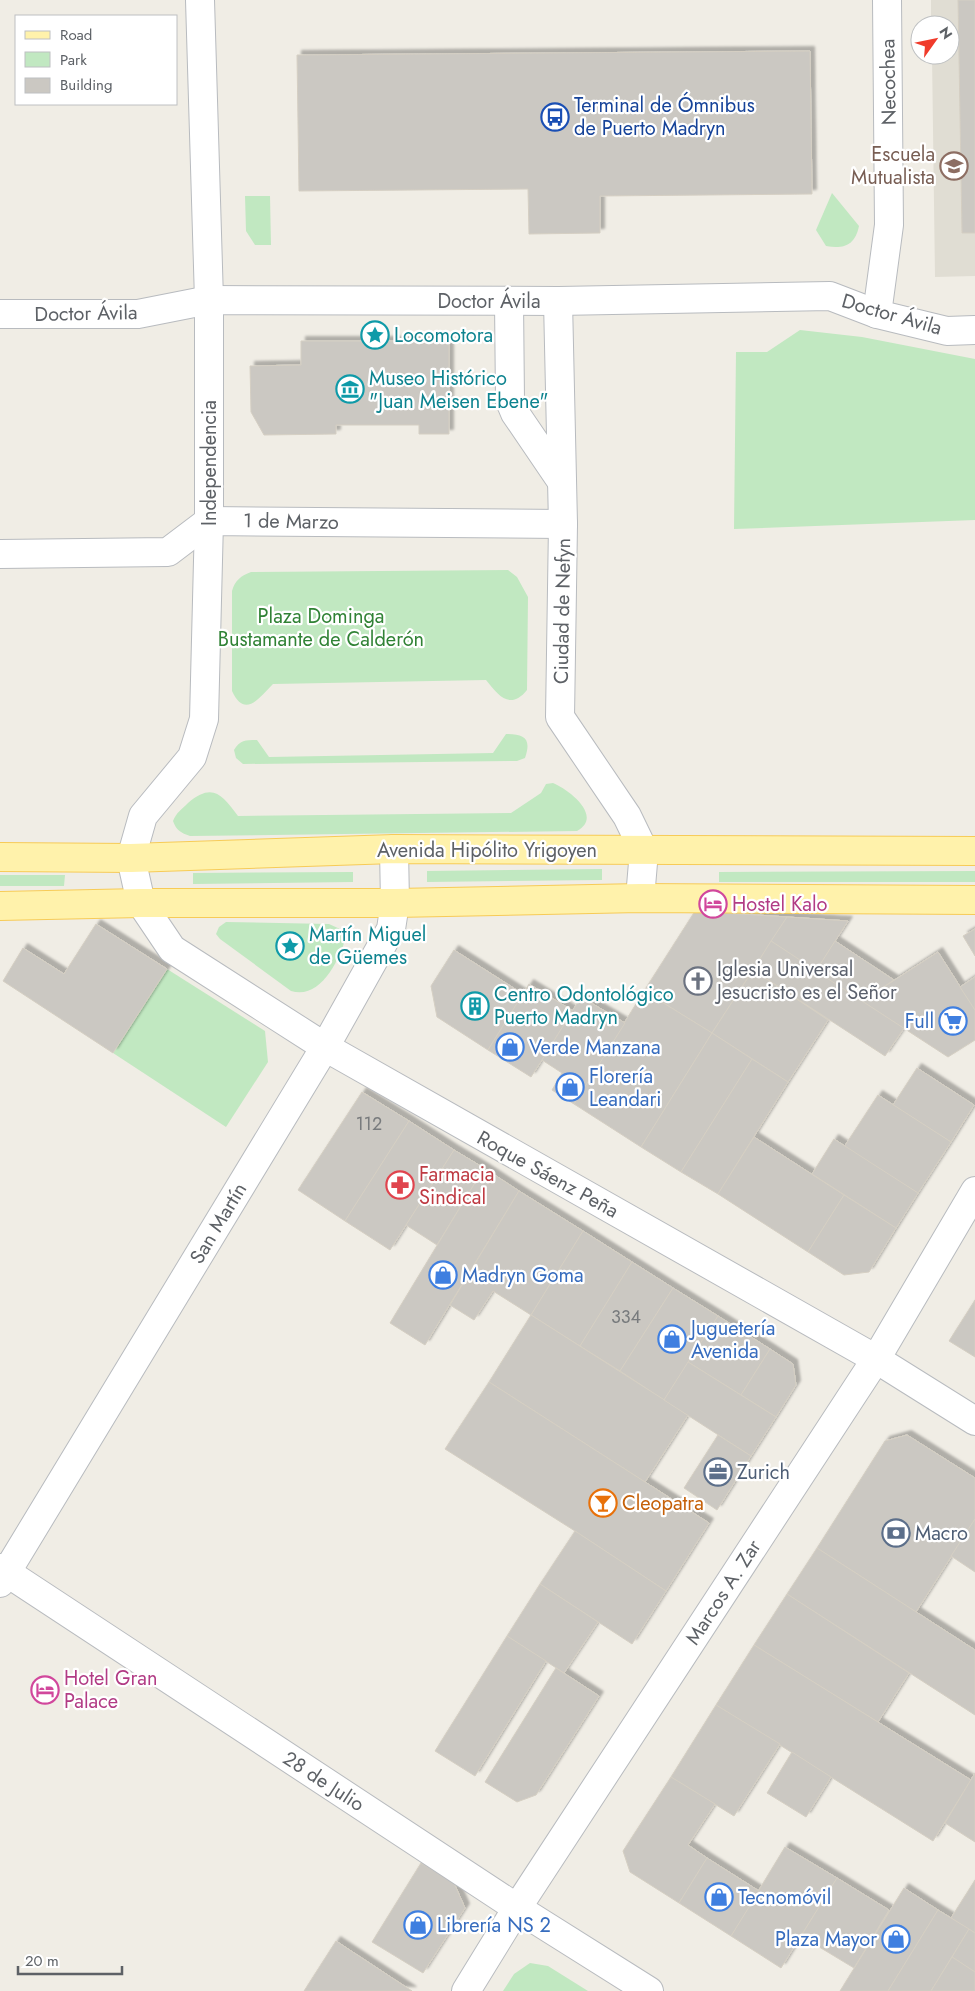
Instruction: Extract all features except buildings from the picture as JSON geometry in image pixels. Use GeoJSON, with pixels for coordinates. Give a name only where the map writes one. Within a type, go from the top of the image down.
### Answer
{"type":"FeatureCollection","features":[{"type":"Feature","properties":{"kind":"main road","name":"Avenida Hipólito Yrigoyen"},"geometry":{"type":"LineString","coordinates":[[0,857],[130,858],[394,849],[975,852]]}},
{"type":"Feature","properties":{"kind":"main road"},"geometry":{"type":"LineString","coordinates":[[0,906],[141,903],[395,903],[640,898],[975,900]]}},
{"type":"Feature","properties":{"kind":"street","name":"Independencia"},"geometry":{"type":"LineString","coordinates":[[130,858],[143,816],[192,758],[204,719],[209,521],[208,300],[200,0]]}},
{"type":"Feature","properties":{"kind":"street","name":"Necochea"},"geometry":{"type":"LineString","coordinates":[[877,314],[889,225],[887,0]]}},
{"type":"Feature","properties":{"kind":"street","name":"Doctor Ávila"},"geometry":{"type":"LineString","coordinates":[[0,314],[138,314],[208,300],[558,301],[830,296],[877,314],[947,331],[975,330]]}},
{"type":"Feature","properties":{"kind":"street"},"geometry":{"type":"LineString","coordinates":[[509,301],[510,401],[515,413],[562,482]]}},
{"type":"Feature","properties":{"kind":"street","name":"Ciudad de Nefyn"},"geometry":{"type":"LineString","coordinates":[[558,301],[563,524],[560,718],[627,816],[644,851]]}},
{"type":"Feature","properties":{"kind":"street"},"geometry":{"type":"LineString","coordinates":[[0,554],[168,552],[209,521]]}},
{"type":"Feature","properties":{"kind":"street","name":"1 de Marzo"},"geometry":{"type":"LineString","coordinates":[[209,521],[563,524]]}},
{"type":"Feature","properties":{"kind":"street","name":"San Martín"},"geometry":{"type":"LineString","coordinates":[[2,1574],[325,1047],[391,929],[395,903],[394,849]]}},
{"type":"Feature","properties":{"kind":"street"},"geometry":{"type":"LineString","coordinates":[[640,898],[644,851]]}},
{"type":"Feature","properties":{"kind":"street"},"geometry":{"type":"LineString","coordinates":[[130,858],[141,903]]}},
{"type":"Feature","properties":{"kind":"street","name":"Roque Sáenz Peña"},"geometry":{"type":"LineString","coordinates":[[141,903],[172,949],[325,1047],[876,1359],[975,1421]]}},
{"type":"Feature","properties":{"kind":"street","name":"Marcos A. Zar"},"geometry":{"type":"LineString","coordinates":[[466,1991],[517,1908],[876,1359],[975,1191]]}},
{"type":"Feature","properties":{"kind":"street","name":"28 de Julio"},"geometry":{"type":"LineString","coordinates":[[2,1574],[517,1908],[649,1991]]}},
{"type":"Feature","properties":{"kind":"shaded area","name":"Escuela Mutualista"},"geometry":{"type":"Polygon","coordinates":[[[931,0],[975,0],[975,276],[935,277],[932,65],[960,65],[960,15],[931,15],[931,0]]]}},
{"type":"Feature","properties":{"kind":"green space"},"geometry":{"type":"Polygon","coordinates":[[[832,193],[859,226],[855,238],[851,242],[838,247],[826,246],[816,230],[832,193]]]}},
{"type":"Feature","properties":{"kind":"green space"},"geometry":{"type":"Polygon","coordinates":[[[245,196],[270,196],[271,245],[255,245],[246,231],[245,196]]]}},
{"type":"Feature","properties":{"kind":"green space"},"geometry":{"type":"Polygon","coordinates":[[[800,330],[862,337],[975,359],[975,520],[734,529],[736,352],[767,352],[800,330]]]}},
{"type":"Feature","properties":{"kind":"green space","name":"Plaza Dominga Bustamante de Calderón"},"geometry":{"type":"Polygon","coordinates":[[[508,570],[517,577],[528,597],[527,690],[515,699],[510,700],[500,695],[486,680],[273,684],[257,700],[247,705],[242,704],[232,691],[232,591],[241,577],[251,572],[508,570]]]}},
{"type":"Feature","properties":{"kind":"green space"},"geometry":{"type":"Polygon","coordinates":[[[506,734],[525,738],[528,746],[525,758],[517,761],[243,764],[236,758],[234,750],[244,741],[257,740],[269,757],[493,753],[506,734]]]}},
{"type":"Feature","properties":{"kind":"green space"},"geometry":{"type":"Polygon","coordinates":[[[553,783],[574,797],[585,811],[587,818],[584,825],[577,831],[190,836],[179,831],[173,821],[177,813],[188,803],[204,793],[211,792],[222,797],[238,816],[511,813],[541,793],[546,784],[553,783]]]}},
{"type":"Feature","properties":{"kind":"green space"},"geometry":{"type":"Polygon","coordinates":[[[602,869],[602,880],[427,882],[427,871],[602,869]]]}},
{"type":"Feature","properties":{"kind":"green space"},"geometry":{"type":"Polygon","coordinates":[[[975,871],[975,882],[719,882],[719,872],[975,871]]]}},
{"type":"Feature","properties":{"kind":"green space"},"geometry":{"type":"Polygon","coordinates":[[[353,872],[353,882],[193,884],[193,873],[353,872]]]}},
{"type":"Feature","properties":{"kind":"green space"},"geometry":{"type":"Polygon","coordinates":[[[0,875],[65,875],[64,886],[0,886],[0,875]]]}},
{"type":"Feature","properties":{"kind":"green space"},"geometry":{"type":"Polygon","coordinates":[[[226,922],[329,924],[340,929],[346,937],[339,957],[327,976],[319,984],[311,990],[291,991],[220,939],[216,934],[219,927],[226,922]]]}},
{"type":"Feature","properties":{"kind":"green space"},"geometry":{"type":"Polygon","coordinates":[[[167,969],[265,1031],[268,1062],[226,1127],[113,1053],[167,969]]]}},
{"type":"Feature","properties":{"kind":"green space"},"geometry":{"type":"Polygon","coordinates":[[[530,1963],[548,1966],[588,1991],[503,1991],[514,1974],[530,1963]]]}},
{"type":"Feature","properties":{"kind":"place","name":"Terminal de Ómnibus de Puerto Madryn"},"geometry":{"type":"Point","coordinates":[555,117]}},
{"type":"Feature","properties":{"kind":"place","name":"Escuela Mutualista"},"geometry":{"type":"Point","coordinates":[954,166]}},
{"type":"Feature","properties":{"kind":"place","name":"Locomotora"},"geometry":{"type":"Point","coordinates":[375,335]}},
{"type":"Feature","properties":{"kind":"place","name":"Museo Histórico \"Juan Meisen Ebene\""},"geometry":{"type":"Point","coordinates":[350,389]}},
{"type":"Feature","properties":{"kind":"place","name":"Hostel Kalo"},"geometry":{"type":"Point","coordinates":[713,904]}},
{"type":"Feature","properties":{"kind":"place","name":"Martín Miguel de Güemes"},"geometry":{"type":"Point","coordinates":[290,946]}},
{"type":"Feature","properties":{"kind":"place","name":"Iglesia Universal Jesucristo es el Señor"},"geometry":{"type":"Point","coordinates":[698,981]}},
{"type":"Feature","properties":{"kind":"place","name":"Centro Odontológico Puerto Madryn"},"geometry":{"type":"Point","coordinates":[475,1006]}},
{"type":"Feature","properties":{"kind":"place","name":"Full"},"geometry":{"type":"Point","coordinates":[953,1021]}},
{"type":"Feature","properties":{"kind":"place","name":"Verde Manzana"},"geometry":{"type":"Point","coordinates":[510,1047]}},
{"type":"Feature","properties":{"kind":"place","name":"Florería Leandari"},"geometry":{"type":"Point","coordinates":[570,1087]}},
{"type":"Feature","properties":{"kind":"place","name":"Farmacia Sindical"},"geometry":{"type":"Point","coordinates":[400,1185]}},
{"type":"Feature","properties":{"kind":"place","name":"Madryn Goma"},"geometry":{"type":"Point","coordinates":[443,1275]}},
{"type":"Feature","properties":{"kind":"place","name":"Juguetería Avenida"},"geometry":{"type":"Point","coordinates":[672,1339]}},
{"type":"Feature","properties":{"kind":"place","name":"Zurich"},"geometry":{"type":"Point","coordinates":[718,1472]}},
{"type":"Feature","properties":{"kind":"place","name":"Cleopatra"},"geometry":{"type":"Point","coordinates":[603,1503]}},
{"type":"Feature","properties":{"kind":"place","name":"Macro"},"geometry":{"type":"Point","coordinates":[896,1533]}},
{"type":"Feature","properties":{"kind":"place","name":"Hotel Gran Palace"},"geometry":{"type":"Point","coordinates":[45,1690]}},
{"type":"Feature","properties":{"kind":"place","name":"Tecnomóvil"},"geometry":{"type":"Point","coordinates":[719,1897]}},
{"type":"Feature","properties":{"kind":"place","name":"Librería NS 2"},"geometry":{"type":"Point","coordinates":[418,1925]}},
{"type":"Feature","properties":{"kind":"place","name":"Plaza Mayor"},"geometry":{"type":"Point","coordinates":[896,1939]}}]}
